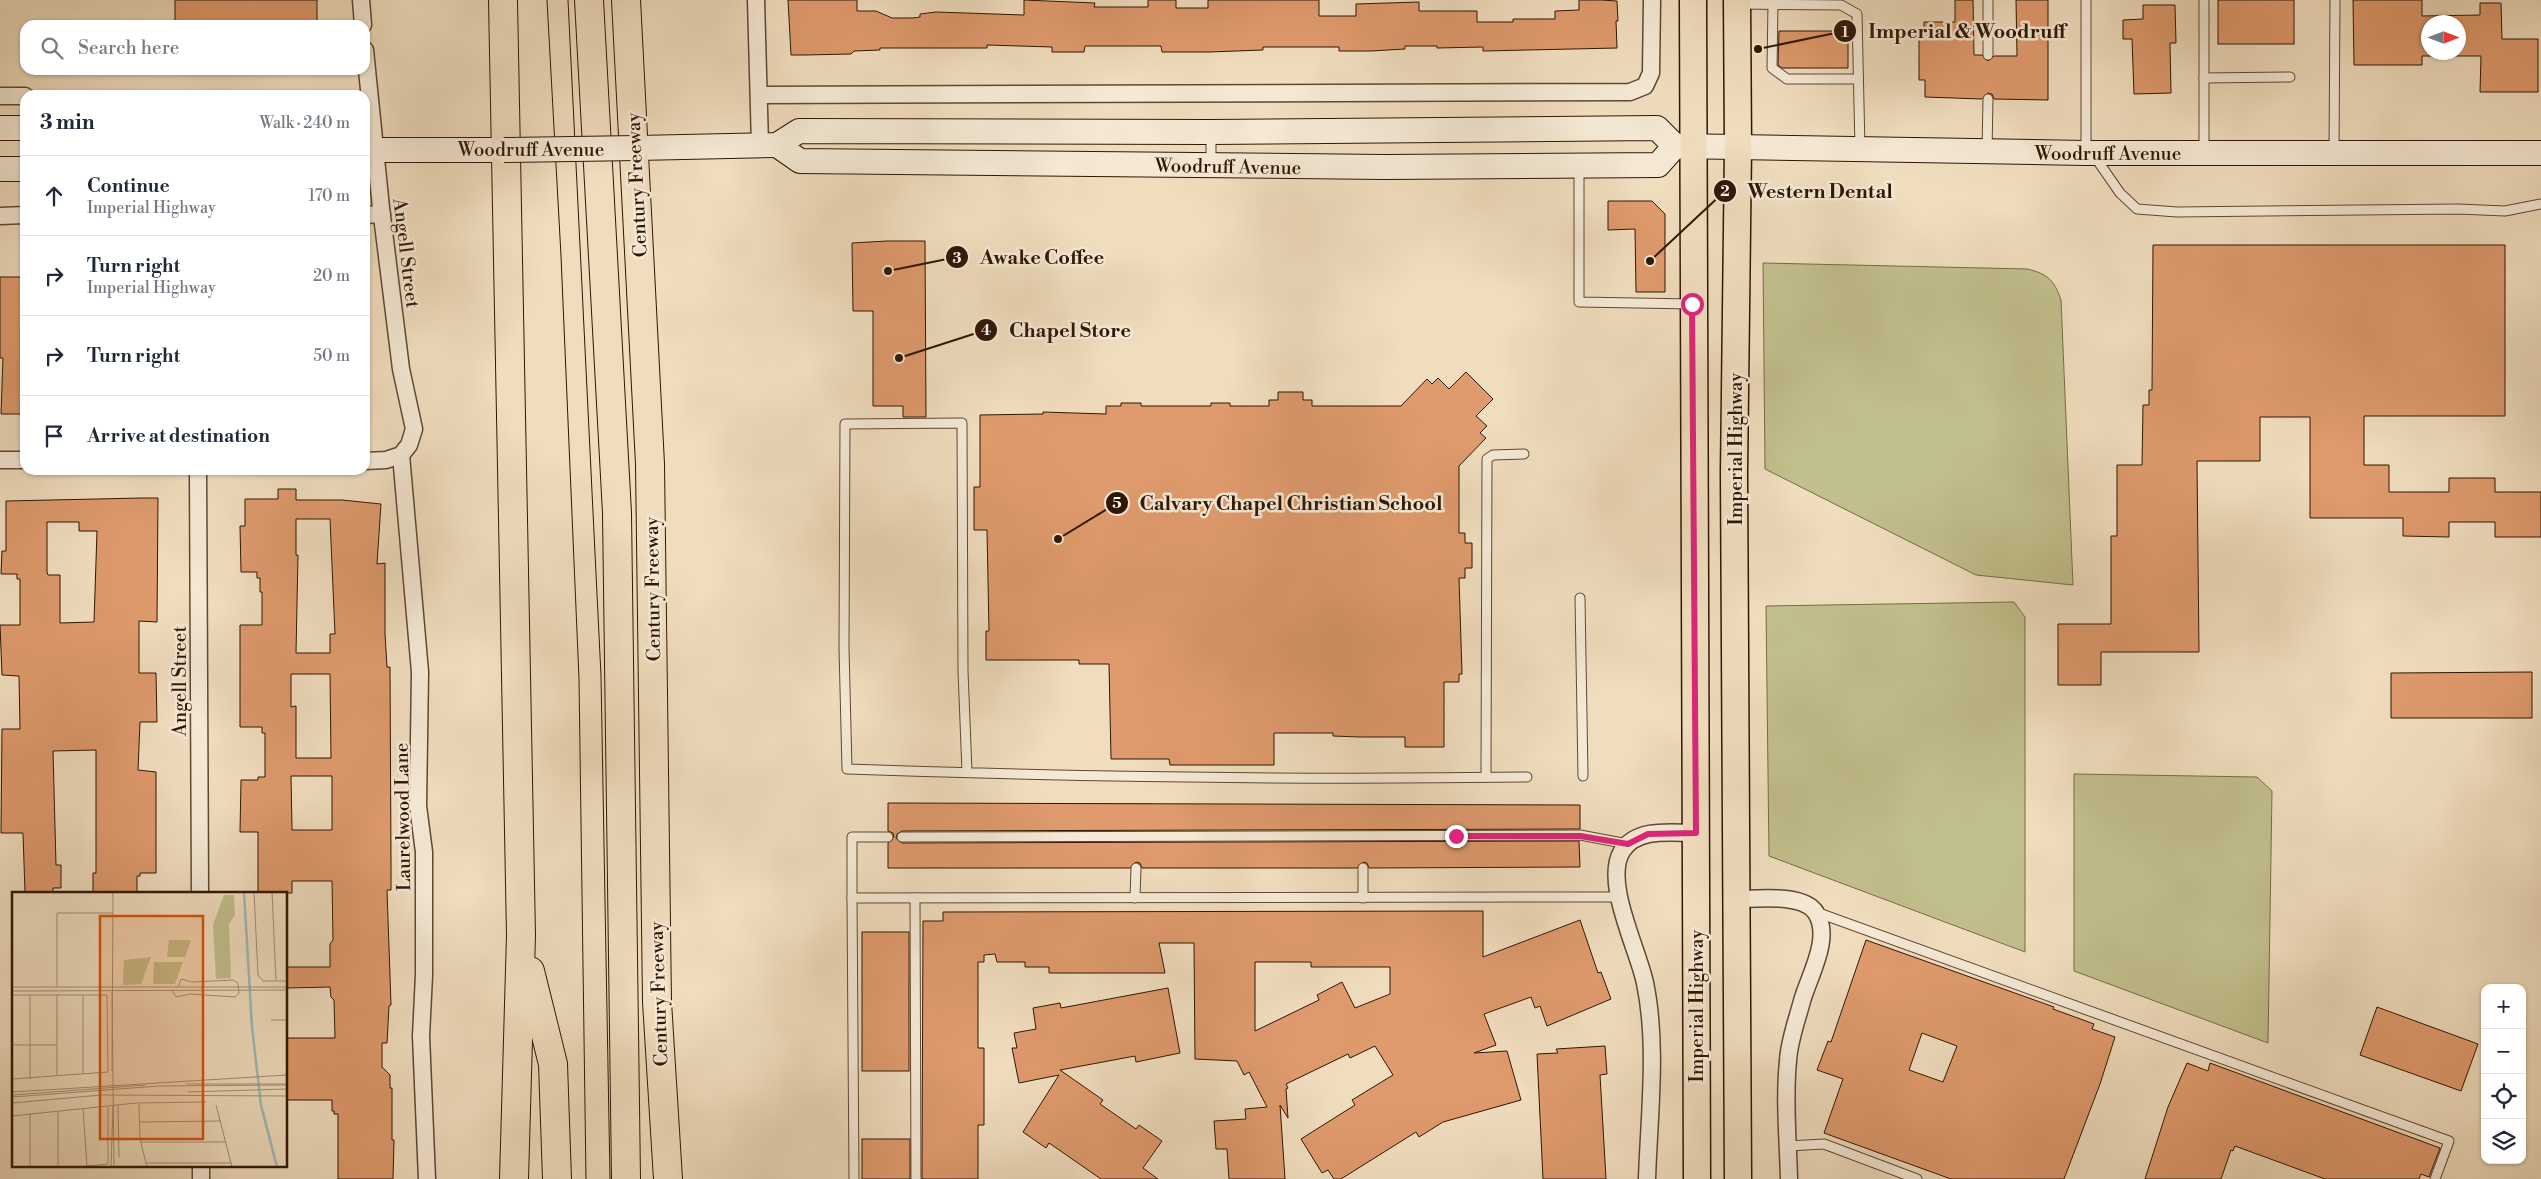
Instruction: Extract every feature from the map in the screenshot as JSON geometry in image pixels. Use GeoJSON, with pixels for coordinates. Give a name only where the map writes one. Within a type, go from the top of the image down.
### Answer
{"type":"FeatureCollection","features":[{"type":"Feature","properties":{"kind":"highway"},"geometry":{"type":"LineString","coordinates":[[503,0],[521,935],[514,1179]]}},
{"type":"Feature","properties":{"kind":"highway"},"geometry":{"type":"LineString","coordinates":[[589,0],[617,513],[626,1179]]}},
{"type":"Feature","properties":{"kind":"highway","name":"Century Freeway"},"geometry":{"type":"LineString","coordinates":[[626,0],[650,464],[656,1002],[668,1179]]}},
{"type":"Feature","properties":{"kind":"highway"},"geometry":{"type":"LineString","coordinates":[[521,935],[553,1064],[557,1179]]}},
{"type":"Feature","properties":{"kind":"highway"},"geometry":{"type":"LineString","coordinates":[[649,1179],[656,1002]]}},
{"type":"Feature","properties":{"kind":"main road","name":"Imperial Highway"},"geometry":{"type":"LineString","coordinates":[[1693,0],[1685,146],[1692,304],[1697,1179]]}},
{"type":"Feature","properties":{"kind":"main road","name":"Imperial Highway"},"geometry":{"type":"LineString","coordinates":[[1737,2],[1738,147],[1734,473],[1738,1179]]}},
{"type":"Feature","properties":{"kind":"main road"},"geometry":{"type":"LineString","coordinates":[[0,128],[20,128]]}},
{"type":"Feature","properties":{"kind":"main road","name":"Woodruff Avenue"},"geometry":{"type":"LineString","coordinates":[[370,150],[769,145],[799,131],[1211,132],[1657,128],[1685,146],[2089,153],[2541,153]]}},
{"type":"Feature","properties":{"kind":"main road","name":"Woodruff Avenue"},"geometry":{"type":"LineString","coordinates":[[769,145],[800,162],[1211,166],[1658,165],[1685,146]]}},
{"type":"Feature","properties":{"kind":"main road"},"geometry":{"type":"LineString","coordinates":[[0,169],[20,169]]}},
{"type":"Feature","properties":{"kind":"street"},"geometry":{"type":"LineString","coordinates":[[361,0],[363,20]]}},
{"type":"Feature","properties":{"kind":"street"},"geometry":{"type":"LineString","coordinates":[[756,0],[759,95],[769,145]]}},
{"type":"Feature","properties":{"kind":"street"},"geometry":{"type":"LineString","coordinates":[[759,95],[1630,92],[1645,86],[1651,74],[1652,0]]}},
{"type":"Feature","properties":{"kind":"street","name":"Angell Street"},"geometry":{"type":"LineString","coordinates":[[366,75],[367,90]]}},
{"type":"Feature","properties":{"kind":"street"},"geometry":{"type":"LineString","coordinates":[[0,96],[20,96]]}},
{"type":"Feature","properties":{"kind":"street","name":"Angell Street"},"geometry":{"type":"LineString","coordinates":[[370,159],[382,214],[401,369],[413,420],[413,438],[401,455]]}},
{"type":"Feature","properties":{"kind":"street"},"geometry":{"type":"LineString","coordinates":[[370,214],[382,214]]}},
{"type":"Feature","properties":{"kind":"street"},"geometry":{"type":"LineString","coordinates":[[0,216],[20,216]]}},
{"type":"Feature","properties":{"kind":"street"},"geometry":{"type":"LineString","coordinates":[[370,461],[386,460],[401,455]]}},
{"type":"Feature","properties":{"kind":"street","name":"Laurelwood Lane"},"geometry":{"type":"LineString","coordinates":[[401,455],[420,672],[418,806],[424,852],[424,975],[421,1036],[427,1179]]}},
{"type":"Feature","properties":{"kind":"street"},"geometry":{"type":"LineString","coordinates":[[0,460],[20,460]]}},
{"type":"Feature","properties":{"kind":"street","name":"Angell Street"},"geometry":{"type":"LineString","coordinates":[[198,475],[200,892]]}},
{"type":"Feature","properties":{"kind":"street"},"geometry":{"type":"LineString","coordinates":[[1647,1179],[1652,1028],[1645,982],[1619,896],[1616,870],[1622,852],[1628,844],[1648,834],[1696,833]]}},
{"type":"Feature","properties":{"kind":"street"},"geometry":{"type":"LineString","coordinates":[[1736,898],[1789,898],[1805,904],[1816,912],[1821,927],[1820,947],[1803,1000],[1788,1060],[1789,1179]]}},
{"type":"Feature","properties":{"kind":"street"},"geometry":{"type":"LineString","coordinates":[[201,1166],[201,1179]]}},
{"type":"Feature","properties":{"kind":"lane"},"geometry":{"type":"LineString","coordinates":[[1988,0],[1988,55]]}},
{"type":"Feature","properties":{"kind":"lane"},"geometry":{"type":"LineString","coordinates":[[2086,0],[2089,153],[2120,193],[2137,208],[2177,212],[2458,209],[2505,211],[2541,204]]}},
{"type":"Feature","properties":{"kind":"lane"},"geometry":{"type":"LineString","coordinates":[[2204,0],[2204,153]]}},
{"type":"Feature","properties":{"kind":"lane"},"geometry":{"type":"LineString","coordinates":[[2334,0],[2334,153]]}},
{"type":"Feature","properties":{"kind":"lane"},"geometry":{"type":"LineString","coordinates":[[1737,2],[1841,5],[1857,14],[1860,149]]}},
{"type":"Feature","properties":{"kind":"lane"},"geometry":{"type":"LineString","coordinates":[[1773,4],[1772,68],[1787,79],[1858,79]]}},
{"type":"Feature","properties":{"kind":"lane"},"geometry":{"type":"LineString","coordinates":[[2204,78],[2290,77]]}},
{"type":"Feature","properties":{"kind":"lane"},"geometry":{"type":"LineString","coordinates":[[1987,152],[1988,99]]}},
{"type":"Feature","properties":{"kind":"lane"},"geometry":{"type":"LineString","coordinates":[[1211,132],[1211,166]]}},
{"type":"Feature","properties":{"kind":"lane"},"geometry":{"type":"LineString","coordinates":[[1579,166],[1579,302],[1692,304]]}},
{"type":"Feature","properties":{"kind":"lane"},"geometry":{"type":"LineString","coordinates":[[967,772],[963,671],[962,423],[845,424],[844,648],[847,769],[967,772],[1250,778],[1527,777]]}},
{"type":"Feature","properties":{"kind":"lane"},"geometry":{"type":"LineString","coordinates":[[1486,777],[1487,459],[1493,455],[1524,454]]}},
{"type":"Feature","properties":{"kind":"lane"},"geometry":{"type":"LineString","coordinates":[[1580,598],[1583,776]]}},
{"type":"Feature","properties":{"kind":"lane"},"geometry":{"type":"LineString","coordinates":[[902,837],[1580,836],[1628,844]]}},
{"type":"Feature","properties":{"kind":"lane"},"geometry":{"type":"LineString","coordinates":[[854,1179],[852,837],[888,837]]}},
{"type":"Feature","properties":{"kind":"lane"},"geometry":{"type":"LineString","coordinates":[[1135,898],[1136,868]]}},
{"type":"Feature","properties":{"kind":"lane"},"geometry":{"type":"LineString","coordinates":[[1363,868],[1363,898]]}},
{"type":"Feature","properties":{"kind":"lane"},"geometry":{"type":"LineString","coordinates":[[852,898],[1619,896]]}},
{"type":"Feature","properties":{"kind":"lane"},"geometry":{"type":"LineString","coordinates":[[915,898],[916,1179]]}},
{"type":"Feature","properties":{"kind":"lane"},"geometry":{"type":"LineString","coordinates":[[1816,912],[2450,1141],[2435,1179]]}},
{"type":"Feature","properties":{"kind":"lane"},"geometry":{"type":"LineString","coordinates":[[1788,1146],[1824,1144],[1917,1179]]}},
{"type":"Feature","properties":{"kind":"shaded area"},"geometry":{"type":"Polygon","coordinates":[[[1763,263],[2027,269],[2040,273],[2053,283],[2061,300],[2073,585],[1976,575],[1765,469],[1763,263]]]}},
{"type":"Feature","properties":{"kind":"shaded area"},"geometry":{"type":"Polygon","coordinates":[[[2014,602],[2025,617],[2025,952],[1769,856],[1766,606],[2014,602]]]}},
{"type":"Feature","properties":{"kind":"shaded area"},"geometry":{"type":"Polygon","coordinates":[[[2074,774],[2257,777],[2272,791],[2268,1043],[2074,971],[2074,774]]]}},
{"type":"Feature","properties":{"kind":"building"},"geometry":{"type":"Polygon","coordinates":[[[175,0],[317,0],[317,20],[175,20],[175,0]]]}},
{"type":"Feature","properties":{"kind":"building"},"geometry":{"type":"Polygon","coordinates":[[[788,0],[857,0],[857,11],[876,11],[892,18],[913,18],[920,17],[920,14],[936,12],[1024,15],[1024,0],[1095,3],[1094,7],[1148,7],[1148,0],[1176,0],[1176,8],[1208,8],[1208,0],[1319,0],[1319,16],[1356,16],[1356,4],[1419,2],[1419,11],[1477,11],[1477,22],[1513,22],[1513,19],[1555,19],[1555,11],[1579,10],[1579,0],[1601,0],[1617,1],[1617,48],[1483,51],[1483,47],[1437,48],[1437,46],[1405,46],[1405,49],[1339,51],[1339,47],[1263,47],[1263,50],[1162,52],[1161,46],[1085,46],[1084,52],[1052,52],[1052,47],[987,45],[987,48],[880,48],[880,50],[854,51],[851,54],[791,55],[788,0]]]}},
{"type":"Feature","properties":{"kind":"building"},"geometry":{"type":"Polygon","coordinates":[[[1955,0],[1973,0],[1974,55],[1982,55],[1988,61],[1994,56],[2017,56],[2016,0],[2048,0],[2048,100],[1994,99],[1992,94],[1988,93],[1982,99],[1925,97],[1925,80],[1919,80],[1919,37],[1924,37],[1924,22],[1955,22],[1955,0]]]}},
{"type":"Feature","properties":{"kind":"building"},"geometry":{"type":"Polygon","coordinates":[[[2218,0],[2294,0],[2294,44],[2218,44],[2218,0]]]}},
{"type":"Feature","properties":{"kind":"building"},"geometry":{"type":"Polygon","coordinates":[[[2353,0],[2422,0],[2422,65],[2354,65],[2353,0]]]}},
{"type":"Feature","properties":{"kind":"building"},"geometry":{"type":"Polygon","coordinates":[[[2480,3],[2501,3],[2502,39],[2538,39],[2538,92],[2480,92],[2481,56],[2466,56],[2466,15],[2480,15],[2480,3]]]}},
{"type":"Feature","properties":{"kind":"building"},"geometry":{"type":"Polygon","coordinates":[[[2143,5],[2175,5],[2176,43],[2170,43],[2171,93],[2134,94],[2132,39],[2123,39],[2123,20],[2143,19],[2143,5]]]}},
{"type":"Feature","properties":{"kind":"building"},"geometry":{"type":"Polygon","coordinates":[[[1779,31],[1848,31],[1848,68],[1782,68],[1778,65],[1779,31]]]}},
{"type":"Feature","properties":{"kind":"building"},"geometry":{"type":"Polygon","coordinates":[[[1608,201],[1652,201],[1665,214],[1665,292],[1636,292],[1635,229],[1608,230],[1608,201]]]}},
{"type":"Feature","properties":{"kind":"building"},"geometry":{"type":"Polygon","coordinates":[[[925,241],[926,417],[903,417],[903,406],[873,406],[873,311],[853,311],[852,243],[925,241]]]}},
{"type":"Feature","properties":{"kind":"building"},"geometry":{"type":"Polygon","coordinates":[[[2153,245],[2505,245],[2505,416],[2364,416],[2364,465],[2389,465],[2389,492],[2449,492],[2449,478],[2495,478],[2495,492],[2541,492],[2541,537],[2495,537],[2495,522],[2449,522],[2449,537],[2403,536],[2403,518],[2310,518],[2310,417],[2260,417],[2260,461],[2197,461],[2199,652],[2101,652],[2101,685],[2058,685],[2058,624],[2111,624],[2111,536],[2117,536],[2117,465],[2142,465],[2143,405],[2149,405],[2149,390],[2152,390],[2153,245]]]}},
{"type":"Feature","properties":{"kind":"building"},"geometry":{"type":"Polygon","coordinates":[[[0,277],[20,277],[20,414],[1,414],[3,358],[0,358],[0,277]]]}},
{"type":"Feature","properties":{"kind":"building"},"geometry":{"type":"Polygon","coordinates":[[[1466,372],[1493,399],[1476,416],[1487,426],[1480,433],[1486,438],[1459,466],[1459,533],[1465,533],[1465,543],[1472,543],[1472,568],[1465,568],[1465,578],[1459,578],[1462,674],[1459,674],[1459,682],[1444,682],[1444,747],[1405,747],[1405,737],[1333,736],[1333,733],[1274,733],[1274,765],[1170,765],[1169,759],[1111,759],[1109,664],[1079,664],[1079,660],[986,660],[986,631],[989,631],[987,530],[974,530],[974,487],[980,487],[980,415],[1043,414],[1043,412],[1106,414],[1106,406],[1121,406],[1121,403],[1141,403],[1141,406],[1211,406],[1211,403],[1230,403],[1230,406],[1269,406],[1269,400],[1278,400],[1278,392],[1303,392],[1303,400],[1312,400],[1312,406],[1401,406],[1427,379],[1432,384],[1438,378],[1449,389],[1466,372]]]}},
{"type":"Feature","properties":{"kind":"building"},"geometry":{"type":"Polygon","coordinates":[[[278,489],[296,489],[296,500],[342,500],[381,504],[377,564],[385,563],[385,633],[387,667],[390,667],[391,860],[391,890],[387,890],[391,1005],[389,1006],[387,1043],[382,1043],[382,1067],[390,1075],[390,1088],[392,1088],[393,1179],[338,1179],[338,1114],[334,1114],[334,1111],[332,1111],[332,1100],[288,1100],[288,1038],[335,1038],[334,1000],[331,997],[330,987],[288,988],[288,967],[330,967],[330,944],[333,940],[332,881],[292,881],[292,893],[258,892],[258,832],[240,832],[241,780],[258,780],[258,777],[265,777],[265,733],[262,733],[262,727],[240,727],[240,625],[262,625],[260,578],[257,578],[257,572],[241,572],[240,526],[245,526],[245,499],[278,499],[278,489]],[[296,519],[296,555],[298,555],[296,653],[330,653],[330,634],[335,634],[330,519],[296,519]],[[291,674],[291,707],[296,706],[296,758],[331,758],[330,674],[291,674]],[[291,776],[292,830],[332,830],[332,776],[291,776]]]}},
{"type":"Feature","properties":{"kind":"building"},"geometry":{"type":"Polygon","coordinates":[[[158,498],[157,622],[139,621],[139,673],[156,673],[157,722],[140,722],[138,770],[156,772],[156,873],[140,873],[140,876],[137,876],[137,892],[93,892],[93,873],[96,873],[96,750],[53,751],[56,865],[61,865],[61,888],[53,888],[53,892],[25,892],[23,833],[1,833],[2,729],[20,729],[19,676],[2,675],[0,625],[20,625],[20,579],[17,579],[17,574],[1,574],[2,551],[6,551],[6,501],[158,498]],[[47,522],[47,572],[48,575],[60,575],[60,623],[94,622],[97,531],[79,531],[79,522],[47,522]]]}},
{"type":"Feature","properties":{"kind":"building"},"geometry":{"type":"Polygon","coordinates":[[[2532,672],[2532,718],[2391,718],[2391,673],[2532,672]]]}},
{"type":"Feature","properties":{"kind":"building"},"geometry":{"type":"Polygon","coordinates":[[[888,803],[1580,805],[1580,829],[902,831],[897,834],[896,838],[902,843],[1579,841],[1580,867],[1369,868],[1367,863],[1363,862],[1357,868],[1142,868],[1140,863],[1136,862],[1130,868],[888,868],[888,843],[894,837],[893,833],[888,831],[888,803]]]}},
{"type":"Feature","properties":{"kind":"building"},"geometry":{"type":"Polygon","coordinates":[[[1483,911],[1483,957],[1580,920],[1598,973],[1601,972],[1611,999],[1547,1026],[1540,1006],[1535,1008],[1531,997],[1484,1014],[1496,1045],[1474,1053],[1507,1051],[1521,1100],[1443,1122],[1419,1137],[1416,1132],[1341,1179],[1334,1179],[1328,1170],[1322,1173],[1301,1139],[1355,1105],[1352,1100],[1393,1075],[1375,1046],[1350,1058],[1348,1054],[1286,1084],[1288,1088],[1286,1089],[1288,1118],[1280,1105],[1285,1179],[1229,1179],[1227,1149],[1216,1149],[1214,1121],[1246,1119],[1245,1109],[1267,1107],[1249,1072],[1244,1075],[1237,1061],[1195,1059],[1194,943],[1159,943],[1165,973],[1049,973],[1049,967],[1025,967],[1025,962],[997,962],[995,954],[984,955],[984,962],[978,962],[978,1048],[984,1048],[984,1125],[978,1125],[978,1179],[922,1179],[923,921],[943,921],[943,912],[1483,911]],[[1255,962],[1255,1031],[1319,1000],[1317,995],[1342,982],[1355,1008],[1390,994],[1390,967],[1311,967],[1311,962],[1255,962]]]}},
{"type":"Feature","properties":{"kind":"building"},"geometry":{"type":"Polygon","coordinates":[[[862,932],[909,932],[909,1071],[862,1071],[862,932]]]}},
{"type":"Feature","properties":{"kind":"building"},"geometry":{"type":"Polygon","coordinates":[[[1866,940],[2054,1007],[2053,1009],[2094,1024],[2092,1029],[2115,1037],[2100,1084],[2064,1179],[1951,1179],[1824,1133],[1843,1079],[1817,1070],[1828,1041],[1831,1042],[1866,940]],[[1922,1033],[1909,1070],[1943,1082],[1957,1046],[1922,1033]]]}},
{"type":"Feature","properties":{"kind":"building"},"geometry":{"type":"Polygon","coordinates":[[[1168,988],[1180,1053],[1136,1062],[1135,1056],[1060,1070],[1103,1100],[1100,1104],[1136,1129],[1139,1125],[1162,1141],[1143,1168],[1158,1179],[1101,1179],[1049,1143],[1046,1148],[1023,1132],[1059,1075],[1019,1083],[1012,1048],[1017,1048],[1014,1033],[1036,1029],[1033,1008],[1060,1003],[1061,1008],[1168,988]]]}},
{"type":"Feature","properties":{"kind":"building"},"geometry":{"type":"Polygon","coordinates":[[[2377,1007],[2478,1044],[2461,1091],[2360,1055],[2377,1007]]]}},
{"type":"Feature","properties":{"kind":"building"},"geometry":{"type":"Polygon","coordinates":[[[1605,1046],[1607,1074],[1600,1075],[1606,1179],[1543,1179],[1537,1054],[1558,1053],[1556,1049],[1605,1046]]]}},
{"type":"Feature","properties":{"kind":"building"},"geometry":{"type":"Polygon","coordinates":[[[2187,1063],[2208,1071],[2210,1063],[2440,1148],[2429,1177],[2421,1174],[2419,1179],[2325,1179],[2235,1146],[2233,1151],[2231,1150],[2221,1179],[2145,1179],[2168,1107],[2187,1063]]]}},
{"type":"Feature","properties":{"kind":"building"},"geometry":{"type":"Polygon","coordinates":[[[862,1139],[910,1139],[910,1179],[862,1179],[862,1139]]]}},
{"type":"Feature","properties":{"kind":"tram line"},"geometry":{"type":"LineString","coordinates":[[547,0],[561,256],[579,679],[586,1179]]}},
{"type":"Feature","properties":{"kind":"tram line"},"geometry":{"type":"LineString","coordinates":[[568,0],[601,676],[610,1179]]}},
{"type":"Feature","properties":{"kind":"place","name":"Imperial & Woodruff"},"geometry":{"type":"Point","coordinates":[1758,49]}},
{"type":"Feature","properties":{"kind":"place","name":"Western Dental"},"geometry":{"type":"Point","coordinates":[1650,261]}},
{"type":"Feature","properties":{"kind":"place","name":"Awake Coffee"},"geometry":{"type":"Point","coordinates":[888,271]}},
{"type":"Feature","properties":{"kind":"place","name":"Chapel Store"},"geometry":{"type":"Point","coordinates":[899,358]}},
{"type":"Feature","properties":{"kind":"place","name":"Calvary Chapel Christian School"},"geometry":{"type":"Point","coordinates":[1058,539]}},
{"type":"Feature","properties":{"kind":"route"},"geometry":{"type":"LineString","coordinates":[[1456,836],[1580,836],[1628,844],[1648,834],[1696,833],[1692,304]]}}]}
